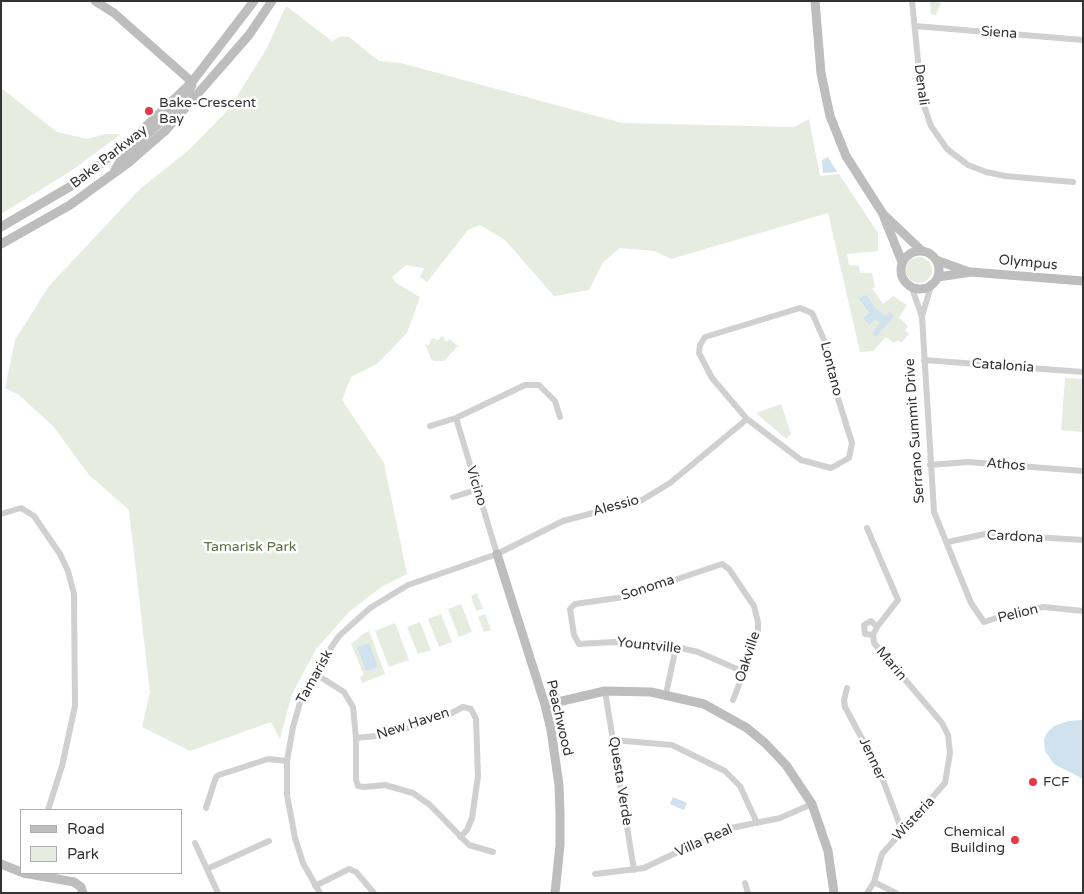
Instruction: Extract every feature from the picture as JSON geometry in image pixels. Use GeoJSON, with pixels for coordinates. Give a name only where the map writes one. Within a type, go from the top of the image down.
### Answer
{"type":"FeatureCollection","features":[{"type":"Feature","properties":{"kind":"street"},"geometry":{"type":"LineString","coordinates":[[95,1],[114,14],[192,82],[193,87],[183,102],[123,156],[113,173]]}},
{"type":"Feature","properties":{"kind":"street","name":"Bake Parkway"},"geometry":{"type":"LineString","coordinates":[[1,227],[78,182],[137,135],[192,82],[254,1]]}},
{"type":"Feature","properties":{"kind":"street","name":"Bake Parkway"},"geometry":{"type":"LineString","coordinates":[[1,244],[70,205],[166,130],[249,35],[272,1]]}},
{"type":"Feature","properties":{"kind":"street","name":"Serrano Summit Drive"},"geometry":{"type":"LineString","coordinates":[[815,1],[821,73],[830,116],[846,156],[883,214],[902,262],[901,275],[903,281],[912,288],[922,318],[934,512],[948,542],[971,603],[984,622]]}},
{"type":"Feature","properties":{"kind":"street","name":"Denali"},"geometry":{"type":"LineString","coordinates":[[912,1],[925,112],[934,133],[948,149],[968,165],[986,172],[1005,176],[1074,182]]}},
{"type":"Feature","properties":{"kind":"street","name":"Siena"},"geometry":{"type":"LineString","coordinates":[[915,26],[1083,40]]}},
{"type":"Feature","properties":{"kind":"street","name":"Serrano Summit Drive"},"geometry":{"type":"LineString","coordinates":[[883,214],[922,251],[928,252],[936,260]]}},
{"type":"Feature","properties":{"kind":"street"},"geometry":{"type":"LineString","coordinates":[[902,262],[910,253],[922,251]]}},
{"type":"Feature","properties":{"kind":"street"},"geometry":{"type":"LineString","coordinates":[[936,260],[939,265],[938,277]]}},
{"type":"Feature","properties":{"kind":"street","name":"Olympus"},"geometry":{"type":"LineString","coordinates":[[936,260],[971,272]]}},
{"type":"Feature","properties":{"kind":"street","name":"Olympus"},"geometry":{"type":"LineString","coordinates":[[938,277],[971,272],[1083,281]]}},
{"type":"Feature","properties":{"kind":"street","name":"Serrano Summit Drive"},"geometry":{"type":"LineString","coordinates":[[922,318],[931,286],[938,277]]}},
{"type":"Feature","properties":{"kind":"street"},"geometry":{"type":"LineString","coordinates":[[912,288],[920,290],[931,286]]}},
{"type":"Feature","properties":{"kind":"street","name":"Lontano"},"geometry":{"type":"LineString","coordinates":[[800,308],[812,312],[826,342],[836,392],[852,443],[849,458],[831,468],[801,460],[747,419],[712,378],[699,353],[700,345],[705,337],[800,308]]}},
{"type":"Feature","properties":{"kind":"street","name":"Catalonia"},"geometry":{"type":"LineString","coordinates":[[924,360],[1083,372]]}},
{"type":"Feature","properties":{"kind":"street"},"geometry":{"type":"LineString","coordinates":[[430,426],[456,418],[525,385],[539,385],[555,401],[560,417]]}},
{"type":"Feature","properties":{"kind":"street","name":"Vicino"},"geometry":{"type":"LineString","coordinates":[[456,418],[476,490],[497,554]]}},
{"type":"Feature","properties":{"kind":"street","name":"Alessio"},"geometry":{"type":"LineString","coordinates":[[497,554],[563,521],[642,500],[670,483],[747,419]]}},
{"type":"Feature","properties":{"kind":"street","name":"Athos"},"geometry":{"type":"LineString","coordinates":[[930,465],[968,462],[1083,471]]}},
{"type":"Feature","properties":{"kind":"street"},"geometry":{"type":"LineString","coordinates":[[453,497],[476,490]]}},
{"type":"Feature","properties":{"kind":"street"},"geometry":{"type":"LineString","coordinates":[[1,514],[21,508],[34,516],[60,554],[68,571],[76,610],[75,706],[62,766],[48,809]]}},
{"type":"Feature","properties":{"kind":"street","name":"Marin"},"geometry":{"type":"LineString","coordinates":[[867,528],[898,600],[873,635],[876,646],[942,723],[949,742]]}},
{"type":"Feature","properties":{"kind":"street","name":"Cardona"},"geometry":{"type":"LineString","coordinates":[[948,542],[985,534],[1083,540]]}},
{"type":"Feature","properties":{"kind":"street","name":"Tamarisk"},"geometry":{"type":"LineString","coordinates":[[320,893],[304,863],[290,817],[287,761],[296,714],[314,673],[339,636],[359,616],[382,599],[421,580],[497,554]]}},
{"type":"Feature","properties":{"kind":"street","name":"Peachwood"},"geometry":{"type":"LineString","coordinates":[[497,554],[545,705],[559,785],[560,845],[555,893]]}},
{"type":"Feature","properties":{"kind":"street","name":"Sonoma"},"geometry":{"type":"LineString","coordinates":[[579,644],[570,621],[572,606],[624,597],[722,564]]}},
{"type":"Feature","properties":{"kind":"street","name":"Oakville"},"geometry":{"type":"LineString","coordinates":[[722,564],[729,569],[754,606],[757,615],[758,630],[733,700]]}},
{"type":"Feature","properties":{"kind":"street","name":"Pelion"},"geometry":{"type":"LineString","coordinates":[[984,622],[1019,611],[1044,607],[1083,610]]}},
{"type":"Feature","properties":{"kind":"street"},"geometry":{"type":"LineString","coordinates":[[873,635],[865,634],[864,625],[871,622],[877,627]]}},
{"type":"Feature","properties":{"kind":"street","name":"Yountville"},"geometry":{"type":"LineString","coordinates":[[579,644],[636,642],[676,647],[698,652],[744,672]]}},
{"type":"Feature","properties":{"kind":"street"},"geometry":{"type":"LineString","coordinates":[[666,694],[676,647]]}},
{"type":"Feature","properties":{"kind":"street"},"geometry":{"type":"LineString","coordinates":[[314,673],[344,692],[350,700],[355,714],[356,780],[358,786],[364,788],[385,785],[413,793],[430,805],[460,837],[473,847],[493,852]]}},
{"type":"Feature","properties":{"kind":"street","name":"Jenner"},"geometry":{"type":"LineString","coordinates":[[847,688],[844,700],[845,707],[880,772],[902,831]]}},
{"type":"Feature","properties":{"kind":"street"},"geometry":{"type":"LineString","coordinates":[[545,705],[605,691],[636,690],[666,694],[704,704],[747,728],[765,743],[786,765],[812,804],[826,845],[834,893]]}},
{"type":"Feature","properties":{"kind":"street","name":"Questa Verde"},"geometry":{"type":"LineString","coordinates":[[605,691],[634,870]]}},
{"type":"Feature","properties":{"kind":"street","name":"New Haven"},"geometry":{"type":"LineString","coordinates":[[356,738],[386,735],[448,715],[463,707],[469,708],[474,712],[478,776],[472,818],[467,830],[460,837]]}},
{"type":"Feature","properties":{"kind":"street"},"geometry":{"type":"LineString","coordinates":[[613,740],[672,745],[725,771],[740,786],[757,823]]}},
{"type":"Feature","properties":{"kind":"street","name":"Wisteria"},"geometry":{"type":"LineString","coordinates":[[868,893],[874,882],[882,854],[945,783],[950,761],[949,742]]}},
{"type":"Feature","properties":{"kind":"street"},"geometry":{"type":"LineString","coordinates":[[206,808],[216,777],[219,775],[268,759],[287,761]]}},
{"type":"Feature","properties":{"kind":"street","name":"Villa Real"},"geometry":{"type":"LineString","coordinates":[[595,874],[634,870],[654,864],[726,829],[780,818],[812,804]]}},
{"type":"Feature","properties":{"kind":"street"},"geometry":{"type":"LineString","coordinates":[[207,869],[269,841]]}},
{"type":"Feature","properties":{"kind":"street"},"geometry":{"type":"LineString","coordinates":[[195,843],[218,893]]}},
{"type":"Feature","properties":{"kind":"street"},"geometry":{"type":"LineString","coordinates":[[1,864],[20,871]]}},
{"type":"Feature","properties":{"kind":"street"},"geometry":{"type":"LineString","coordinates":[[315,886],[349,870],[356,872],[374,893]]}},
{"type":"Feature","properties":{"kind":"street"},"geometry":{"type":"LineString","coordinates":[[30,874],[74,882],[82,890]]}},
{"type":"Feature","properties":{"kind":"street"},"geometry":{"type":"LineString","coordinates":[[874,882],[896,893]]}},
{"type":"Feature","properties":{"kind":"street"},"geometry":{"type":"LineString","coordinates":[[745,883],[748,893]]}},
{"type":"Feature","properties":{"kind":"green space"},"geometry":{"type":"Polygon","coordinates":[[[930,1],[941,3],[936,15],[931,14],[930,1]]]}},
{"type":"Feature","properties":{"kind":"green space","name":"Tamarisk Park"},"geometry":{"type":"Polygon","coordinates":[[[286,6],[332,41],[341,36],[349,37],[379,61],[401,63],[622,123],[794,127],[809,119],[820,176],[839,174],[878,233],[878,251],[847,254],[849,265],[859,266],[860,273],[872,273],[875,287],[872,288],[883,304],[893,296],[907,305],[899,318],[908,326],[905,330],[909,334],[901,343],[898,340],[894,343],[886,337],[873,351],[860,352],[828,213],[671,259],[655,251],[620,248],[603,262],[589,290],[554,296],[505,240],[480,225],[468,230],[427,282],[420,277],[424,268],[406,265],[392,277],[396,283],[420,297],[407,333],[377,364],[351,377],[342,400],[384,463],[407,574],[383,586],[350,611],[316,649],[292,694],[280,739],[271,722],[190,751],[142,727],[150,692],[129,510],[89,475],[53,426],[19,395],[5,388],[15,340],[49,286],[140,189],[189,150],[229,109],[267,48],[286,6]]]}},
{"type":"Feature","properties":{"kind":"green space"},"geometry":{"type":"Polygon","coordinates":[[[1,88],[57,132],[87,139],[106,134],[121,134],[71,171],[1,214],[1,88]]]}},
{"type":"Feature","properties":{"kind":"green space"},"geometry":{"type":"Polygon","coordinates":[[[919,257],[928,261],[932,270],[928,279],[919,283],[910,279],[906,270],[910,261],[919,257]]]}},
{"type":"Feature","properties":{"kind":"green space"},"geometry":{"type":"Polygon","coordinates":[[[441,336],[447,342],[449,339],[458,346],[444,361],[434,361],[431,359],[426,344],[429,346],[431,339],[439,340],[441,336]]]}},
{"type":"Feature","properties":{"kind":"green space"},"geometry":{"type":"Polygon","coordinates":[[[1065,378],[1083,379],[1083,432],[1061,430],[1065,378]]]}},
{"type":"Feature","properties":{"kind":"green space"},"geometry":{"type":"Polygon","coordinates":[[[781,404],[791,434],[786,439],[756,413],[781,404]]]}},
{"type":"Feature","properties":{"kind":"green space"},"geometry":{"type":"Polygon","coordinates":[[[477,593],[483,609],[476,611],[471,596],[477,593]]]}},
{"type":"Feature","properties":{"kind":"green space"},"geometry":{"type":"Polygon","coordinates":[[[461,604],[472,632],[459,637],[448,609],[461,604]]]}},
{"type":"Feature","properties":{"kind":"green space"},"geometry":{"type":"Polygon","coordinates":[[[441,614],[452,642],[439,647],[428,619],[441,614]]]}},
{"type":"Feature","properties":{"kind":"green space"},"geometry":{"type":"Polygon","coordinates":[[[485,614],[491,630],[484,632],[478,617],[485,614]]]}},
{"type":"Feature","properties":{"kind":"green space"},"geometry":{"type":"Polygon","coordinates":[[[420,622],[431,650],[418,654],[407,627],[420,622]]]}},
{"type":"Feature","properties":{"kind":"green space"},"geometry":{"type":"Polygon","coordinates":[[[395,623],[409,660],[389,667],[375,631],[395,623]]]}},
{"type":"Feature","properties":{"kind":"green space"},"geometry":{"type":"Polygon","coordinates":[[[369,631],[385,674],[362,683],[360,677],[364,675],[351,644],[369,631]]]}},
{"type":"Feature","properties":{"kind":"water"},"geometry":{"type":"Polygon","coordinates":[[[828,157],[837,172],[823,173],[822,160],[828,157]]]}},
{"type":"Feature","properties":{"kind":"water"},"geometry":{"type":"Polygon","coordinates":[[[867,295],[875,308],[885,316],[890,312],[894,316],[876,337],[872,334],[880,323],[875,319],[869,325],[863,318],[869,313],[859,298],[867,295]]]}},
{"type":"Feature","properties":{"kind":"water"},"geometry":{"type":"Polygon","coordinates":[[[369,643],[378,667],[366,671],[357,647],[369,643]]]}},
{"type":"Feature","properties":{"kind":"water"},"geometry":{"type":"Polygon","coordinates":[[[1083,720],[1083,779],[1054,764],[1045,751],[1044,740],[1046,734],[1054,726],[1068,721],[1083,720]]]}},
{"type":"Feature","properties":{"kind":"water"},"geometry":{"type":"Polygon","coordinates":[[[673,797],[687,803],[684,810],[670,804],[673,797]]]}},
{"type":"Feature","properties":{"kind":"place","name":"Bake-Crescent Bay"},"geometry":{"type":"Point","coordinates":[149,111]}},
{"type":"Feature","properties":{"kind":"place","name":"FCF"},"geometry":{"type":"Point","coordinates":[1033,782]}},
{"type":"Feature","properties":{"kind":"place","name":"Chemical Building"},"geometry":{"type":"Point","coordinates":[1015,840]}}]}
